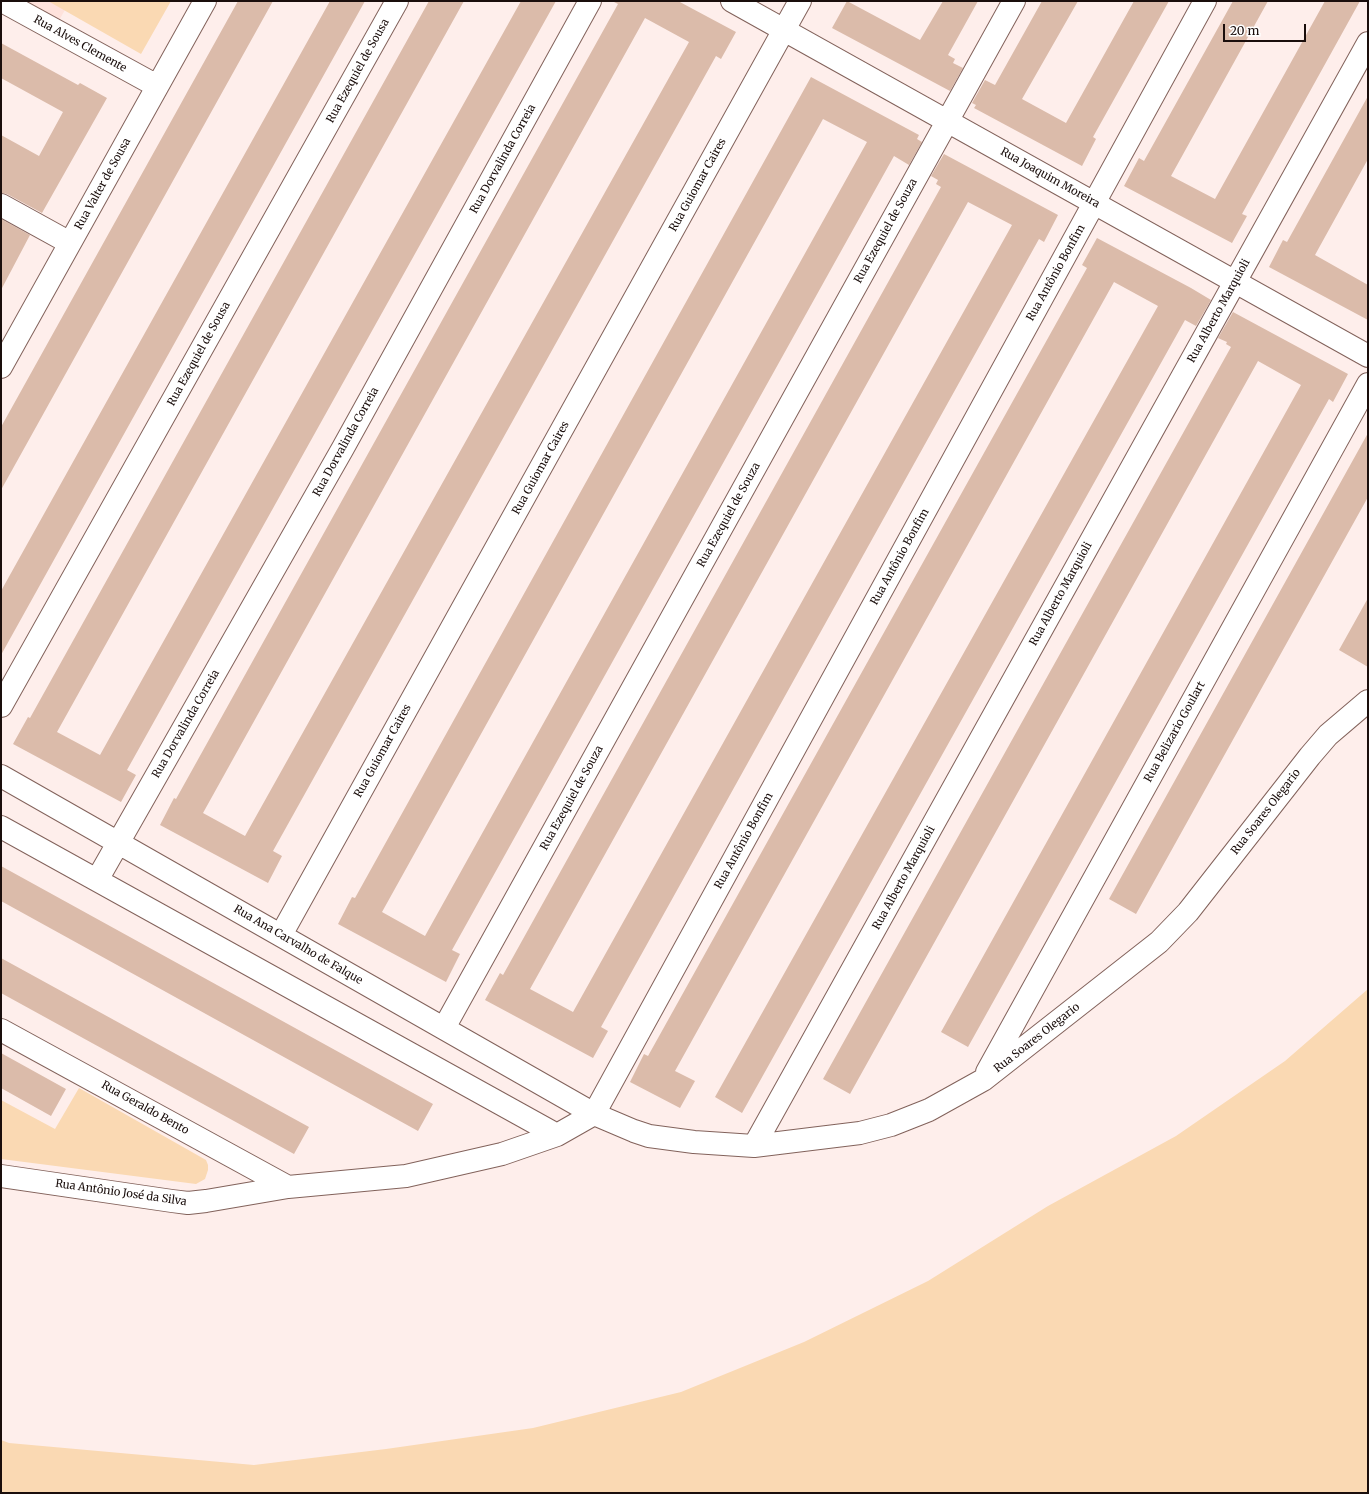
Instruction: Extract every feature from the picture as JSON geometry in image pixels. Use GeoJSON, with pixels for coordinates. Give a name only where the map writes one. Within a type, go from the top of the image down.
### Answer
{"type":"FeatureCollection","features":[{"type":"Feature","properties":{"kind":"street","name":"Rua Alves Clemente"},"geometry":{"type":"LineString","coordinates":[[2,1],[157,86]]}},
{"type":"Feature","properties":{"kind":"street","name":"Rua Valter de Sousa"},"geometry":{"type":"LineString","coordinates":[[1,367],[204,1]]}},
{"type":"Feature","properties":{"kind":"street","name":"Rua Ezequiel de Sousa"},"geometry":{"type":"LineString","coordinates":[[1,706],[397,1]]}},
{"type":"Feature","properties":{"kind":"street","name":"Rua Dorvalinda Correia"},"geometry":{"type":"LineString","coordinates":[[97,880],[343,448],[590,1]]}},
{"type":"Feature","properties":{"kind":"street","name":"Rua Joaquim Moreira"},"geometry":{"type":"LineString","coordinates":[[732,1],[1368,356]]}},
{"type":"Feature","properties":{"kind":"street","name":"Rua Guiomar Caires"},"geometry":{"type":"LineString","coordinates":[[281,935],[800,1]]}},
{"type":"Feature","properties":{"kind":"street","name":"Rua Ezequiel de Souza"},"geometry":{"type":"LineString","coordinates":[[444,1028],[1014,1]]}},
{"type":"Feature","properties":{"kind":"street","name":"Rua Antônio Bonfim"},"geometry":{"type":"LineString","coordinates":[[594,1114],[1205,1]]}},
{"type":"Feature","properties":{"kind":"street","name":"Rua Alberto Marquioli"},"geometry":{"type":"LineString","coordinates":[[754,1146],[1368,43]]}},
{"type":"Feature","properties":{"kind":"street"},"geometry":{"type":"LineString","coordinates":[[1,205],[70,243]]}},
{"type":"Feature","properties":{"kind":"street","name":"Rua Belizario Goulart"},"geometry":{"type":"LineString","coordinates":[[983,1080],[1368,384]]}},
{"type":"Feature","properties":{"kind":"street","name":"Rua Soares Olegario"},"geometry":{"type":"LineString","coordinates":[[594,1114],[649,1136],[694,1142],[754,1146],[860,1133],[930,1110],[983,1080],[1159,942],[1188,912],[1328,735],[1368,701]]}},
{"type":"Feature","properties":{"kind":"street","name":"Rua Ana Carvalho de Falque"},"geometry":{"type":"LineString","coordinates":[[1,776],[594,1114]]}},
{"type":"Feature","properties":{"kind":"street"},"geometry":{"type":"LineString","coordinates":[[1,827],[557,1135]]}},
{"type":"Feature","properties":{"kind":"street","name":"Rua Geraldo Bento"},"geometry":{"type":"LineString","coordinates":[[1,1030],[288,1187]]}},
{"type":"Feature","properties":{"kind":"street","name":"Rua Antônio José da Silva"},"geometry":{"type":"LineString","coordinates":[[1,1176],[188,1202],[206,1201],[288,1187],[406,1176],[502,1154],[557,1135],[594,1114]]}},
{"type":"Feature","properties":{"kind":"shaded area"},"geometry":{"type":"Polygon","coordinates":[[[16,1],[70,1],[57,24],[16,1]]]}},
{"type":"Feature","properties":{"kind":"shaded area"},"geometry":{"type":"Polygon","coordinates":[[[48,1],[171,1],[141,54],[48,1]]]}},
{"type":"Feature","properties":{"kind":"shaded area"},"geometry":{"type":"Polygon","coordinates":[[[1368,989],[1368,1493],[1,1493],[1,1440],[9,1443],[254,1465],[386,1449],[533,1428],[681,1392],[804,1342],[928,1281],[1048,1206],[1176,1136],[1285,1061],[1368,989]]]}},
{"type":"Feature","properties":{"kind":"shaded area"},"geometry":{"type":"Polygon","coordinates":[[[79,1088],[206,1160],[208,1170],[205,1179],[196,1184],[1,1159],[1,1100],[55,1129],[79,1088]]]}},
{"type":"Feature","properties":{"kind":"building"},"geometry":{"type":"Polygon","coordinates":[[[238,1],[273,1],[1,490],[1,427],[238,1]]]}},
{"type":"Feature","properties":{"kind":"building"},"geometry":{"type":"Polygon","coordinates":[[[330,1],[365,1],[1,655],[1,591],[330,1]]]}},
{"type":"Feature","properties":{"kind":"building"},"geometry":{"type":"Polygon","coordinates":[[[429,1],[464,1],[57,732],[100,755],[521,1],[556,1],[127,770],[136,775],[121,802],[13,744],[28,717],[30,718],[429,1]]]}},
{"type":"Feature","properties":{"kind":"building"},"geometry":{"type":"Polygon","coordinates":[[[612,1],[678,1],[736,32],[721,59],[716,56],[273,851],[282,856],[268,883],[160,825],[174,798],[176,799],[618,4],[612,1]],[[645,18],[203,813],[245,836],[689,42],[645,18]]]}},
{"type":"Feature","properties":{"kind":"building"},"geometry":{"type":"Polygon","coordinates":[[[847,1],[920,40],[943,1],[978,1],[948,55],[955,59],[953,63],[963,68],[950,91],[832,28],[847,1]]]}},
{"type":"Feature","properties":{"kind":"building"},"geometry":{"type":"Polygon","coordinates":[[[1042,1],[1078,1],[1022,99],[1066,123],[1134,1],[1169,1],[1093,137],[1096,139],[1082,166],[974,108],[976,105],[972,103],[985,80],[995,85],[1042,1]]]}},
{"type":"Feature","properties":{"kind":"building"},"geometry":{"type":"Polygon","coordinates":[[[1233,1],[1268,1],[1171,176],[1215,199],[1325,1],[1360,1],[1242,214],[1247,216],[1232,243],[1124,186],[1139,158],[1144,161],[1233,1]]]}},
{"type":"Feature","properties":{"kind":"building"},"geometry":{"type":"Polygon","coordinates":[[[1,43],[78,85],[80,83],[107,98],[42,213],[7,194],[1,193],[1,135],[39,156],[63,112],[1,78],[1,43]]]}},
{"type":"Feature","properties":{"kind":"building"},"geometry":{"type":"Polygon","coordinates":[[[811,77],[919,135],[917,139],[922,142],[909,165],[894,156],[452,950],[460,954],[446,982],[338,924],[352,897],[355,898],[811,77]],[[823,119],[382,912],[425,936],[867,142],[823,119]]]}},
{"type":"Feature","properties":{"kind":"building"},"geometry":{"type":"Polygon","coordinates":[[[1368,96],[1368,159],[1315,255],[1368,285],[1368,320],[1269,267],[1283,240],[1287,242],[1368,96]]]}},
{"type":"Feature","properties":{"kind":"building"},"geometry":{"type":"Polygon","coordinates":[[[944,154],[1058,215],[1044,242],[1039,239],[601,1027],[608,1031],[593,1058],[485,1000],[500,973],[503,975],[941,187],[936,184],[938,180],[931,176],[944,154]],[[968,202],[530,989],[573,1012],[1012,225],[968,202]]]}},
{"type":"Feature","properties":{"kind":"building"},"geometry":{"type":"Polygon","coordinates":[[[1,219],[30,235],[1,290],[1,219]]]}},
{"type":"Feature","properties":{"kind":"building"},"geometry":{"type":"Polygon","coordinates":[[[1097,238],[1211,300],[1196,326],[1185,320],[742,1113],[715,1097],[1158,306],[1114,282],[675,1071],[695,1081],[680,1108],[630,1082],[644,1054],[648,1056],[1087,268],[1082,265],[1097,238]]]}},
{"type":"Feature","properties":{"kind":"building"},"geometry":{"type":"Polygon","coordinates":[[[1233,312],[1348,374],[1333,402],[1329,399],[968,1047],[941,1032],[1301,385],[1258,361],[850,1094],[823,1079],[1231,347],[1226,344],[1227,342],[1218,338],[1233,312]]]}},
{"type":"Feature","properties":{"kind":"building"},"geometry":{"type":"Polygon","coordinates":[[[1368,433],[1368,497],[1136,914],[1109,899],[1368,433]]]}},
{"type":"Feature","properties":{"kind":"building"},"geometry":{"type":"Polygon","coordinates":[[[1368,598],[1368,667],[1339,650],[1368,598]]]}},
{"type":"Feature","properties":{"kind":"building"},"geometry":{"type":"Polygon","coordinates":[[[1,866],[433,1104],[418,1131],[1,901],[1,866]]]}},
{"type":"Feature","properties":{"kind":"building"},"geometry":{"type":"Polygon","coordinates":[[[1,958],[309,1127],[294,1154],[1,993],[1,958]]]}},
{"type":"Feature","properties":{"kind":"building"},"geometry":{"type":"Polygon","coordinates":[[[1,1053],[66,1089],[51,1116],[1,1088],[1,1053]]]}}]}
